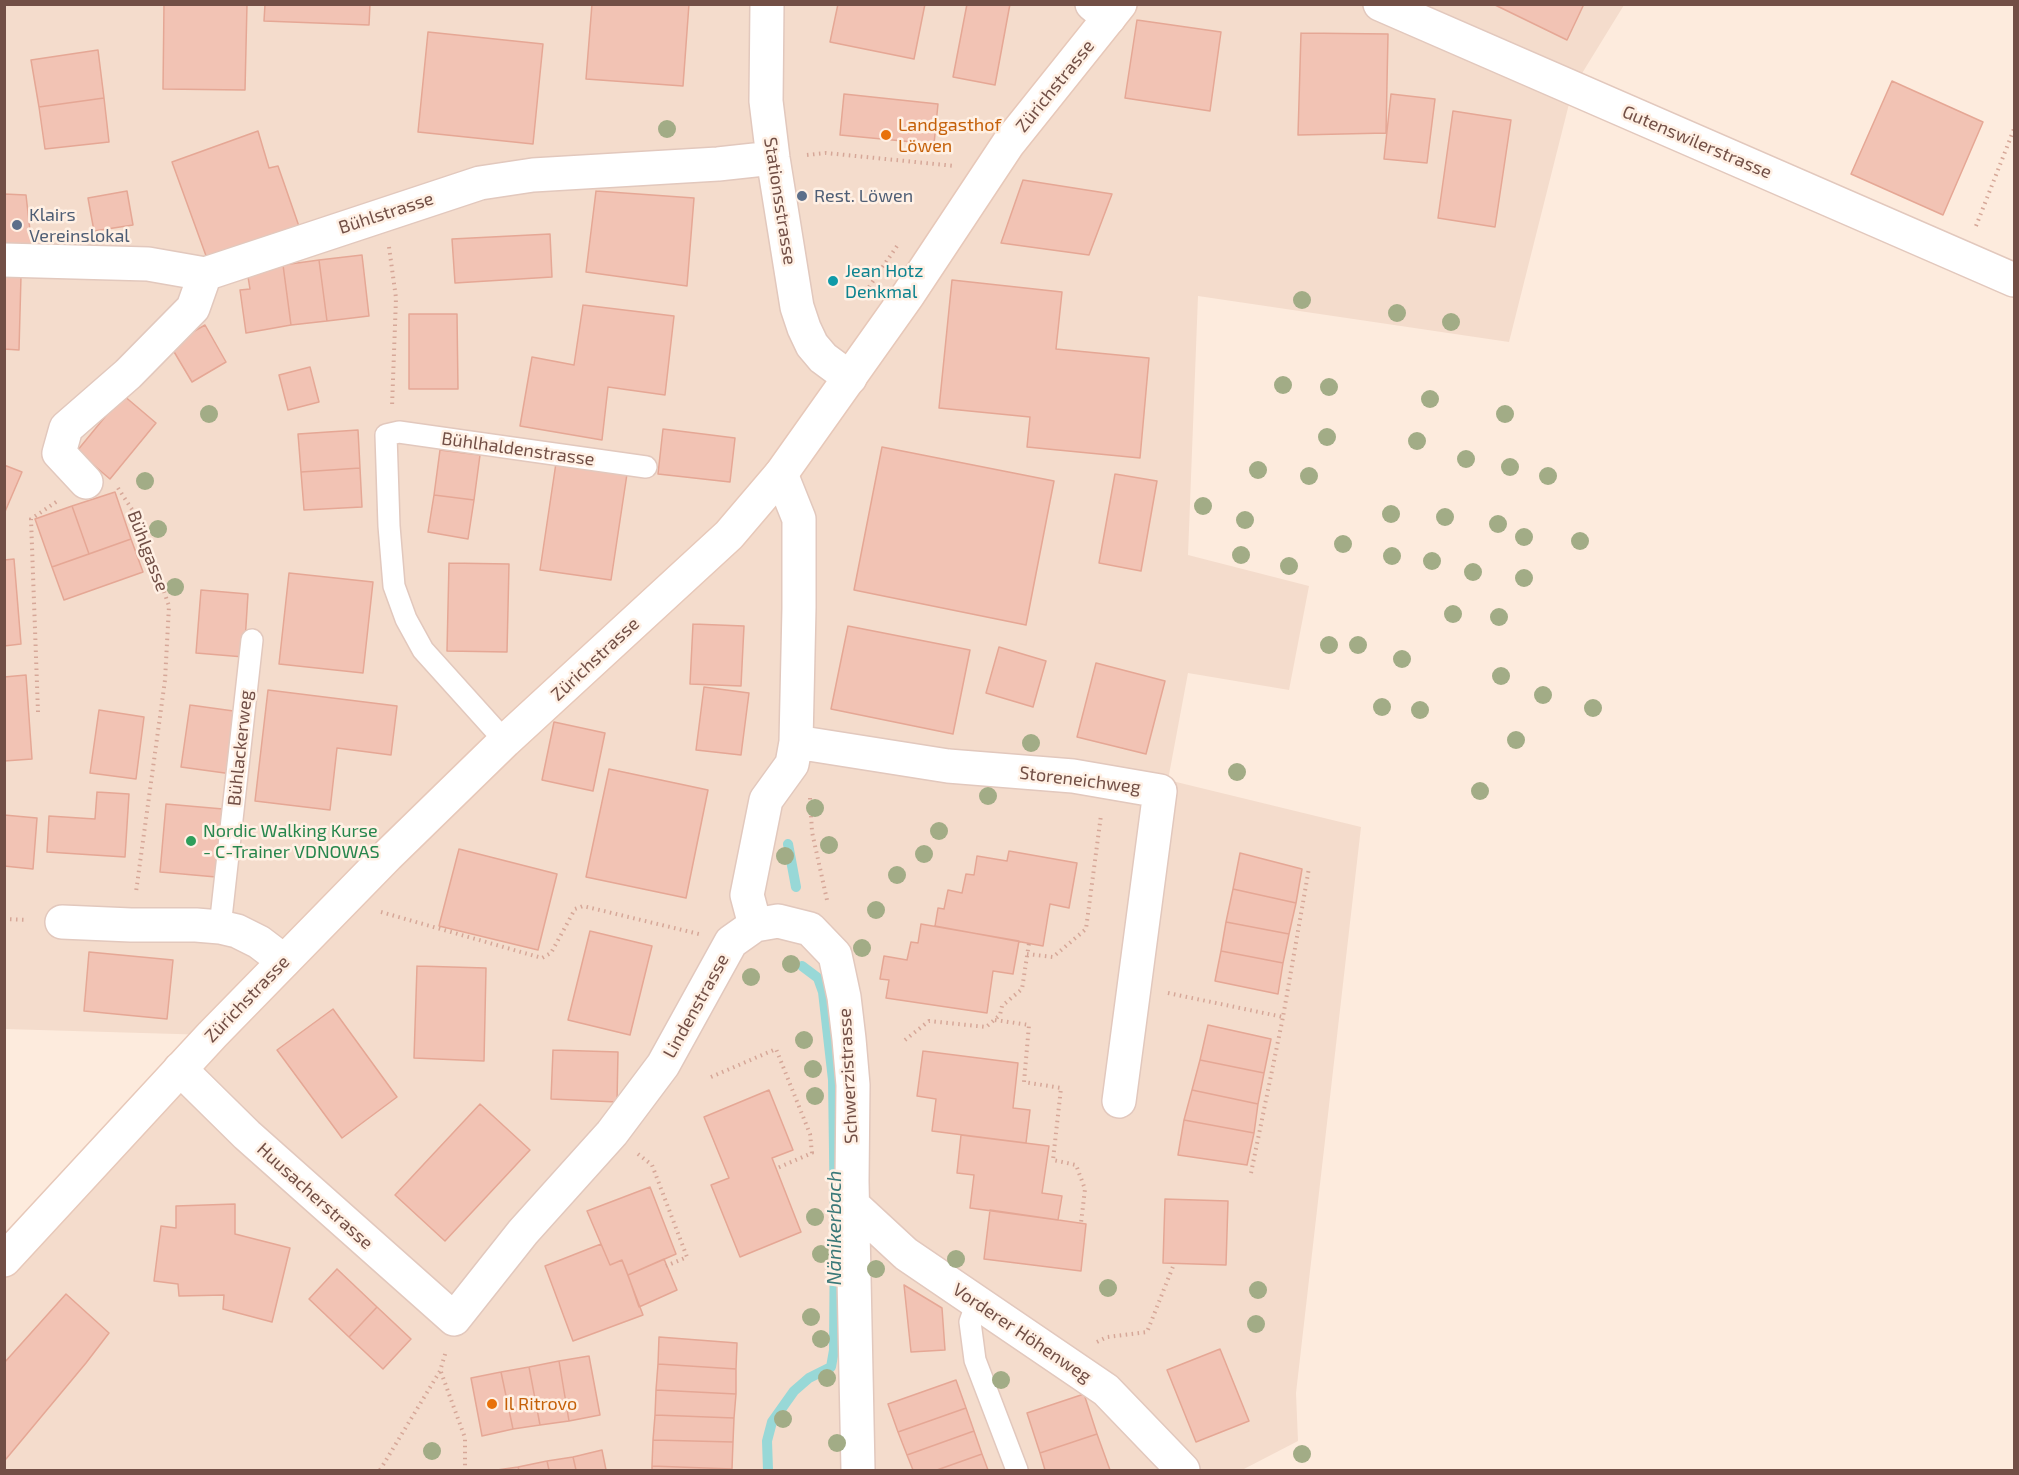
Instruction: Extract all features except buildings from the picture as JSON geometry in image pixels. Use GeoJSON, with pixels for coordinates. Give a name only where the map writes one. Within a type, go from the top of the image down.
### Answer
{"type":"FeatureCollection","features":[{"type":"Feature","properties":{"kind":"street","name":"Stationsstrasse"},"geometry":{"type":"LineString","coordinates":[[767,4],[766,101],[797,307],[812,345],[822,358],[850,378]]}},
{"type":"Feature","properties":{"kind":"street","name":"Gutenswilerstrasse"},"geometry":{"type":"LineString","coordinates":[[1380,4],[2014,280]]}},
{"type":"Feature","properties":{"kind":"street","name":"Zürichstrasse"},"geometry":{"type":"LineString","coordinates":[[4,1260],[180,1069],[388,855],[506,741],[729,535],[781,474],[850,378],[1008,144],[1107,9]]}},
{"type":"Feature","properties":{"kind":"street","name":"Bühlstrasse"},"geometry":{"type":"LineString","coordinates":[[4,260],[148,264],[205,274],[480,183],[533,175],[718,164],[773,158]]}},
{"type":"Feature","properties":{"kind":"street"},"geometry":{"type":"LineString","coordinates":[[86,482],[59,453],[66,428],[128,374],[193,308],[205,274]]}},
{"type":"Feature","properties":{"kind":"street"},"geometry":{"type":"LineString","coordinates":[[743,934],[747,895],[766,800],[792,764],[802,743],[799,519],[781,474]]}},
{"type":"Feature","properties":{"kind":"street","name":"Storeneichweg"},"geometry":{"type":"LineString","coordinates":[[802,743],[948,766],[1073,776],[1160,791],[1119,1101]]}},
{"type":"Feature","properties":{"kind":"street","name":"Schwerzistrasse"},"geometry":{"type":"LineString","coordinates":[[743,934],[778,921],[810,929],[835,955],[844,997],[852,1079],[852,1205],[858,1470]]}},
{"type":"Feature","properties":{"kind":"street"},"geometry":{"type":"LineString","coordinates":[[62,922],[220,927],[237,931],[259,942],[284,961]]}},
{"type":"Feature","properties":{"kind":"street","name":"Lindenstrasse"},"geometry":{"type":"LineString","coordinates":[[454,1319],[523,1232],[612,1133],[663,1065],[743,934]]}},
{"type":"Feature","properties":{"kind":"street","name":"Huusacherstrasse"},"geometry":{"type":"LineString","coordinates":[[180,1069],[247,1135],[454,1319]]}},
{"type":"Feature","properties":{"kind":"street","name":"Vorderer Höhenweg"},"geometry":{"type":"LineString","coordinates":[[852,1205],[906,1254],[1106,1390],[1183,1470]]}},
{"type":"Feature","properties":{"kind":"lane","name":"Bühlhaldenstrasse"},"geometry":{"type":"LineString","coordinates":[[391,434],[399,432],[646,466]]}},
{"type":"Feature","properties":{"kind":"lane"},"geometry":{"type":"LineString","coordinates":[[391,434],[386,435],[394,586],[406,619],[423,650],[506,741]]}},
{"type":"Feature","properties":{"kind":"lane","name":"Bühlackerweg"},"geometry":{"type":"LineString","coordinates":[[220,927],[252,640]]}},
{"type":"Feature","properties":{"kind":"lane"},"geometry":{"type":"LineString","coordinates":[[977,1302],[970,1322],[975,1360],[1017,1470]]}},
{"type":"Feature","properties":{"kind":"path"},"geometry":{"type":"LineString","coordinates":[[1963,257],[2014,129]]}},
{"type":"Feature","properties":{"kind":"path"},"geometry":{"type":"LineString","coordinates":[[773,158],[826,153],[956,166],[948,175]]}},
{"type":"Feature","properties":{"kind":"path"},"geometry":{"type":"LineString","coordinates":[[384,213],[396,298],[391,434]]}},
{"type":"Feature","properties":{"kind":"path"},"geometry":{"type":"LineString","coordinates":[[867,290],[900,242]]}},
{"type":"Feature","properties":{"kind":"path"},"geometry":{"type":"LineString","coordinates":[[38,712],[31,519],[86,482]]}},
{"type":"Feature","properties":{"kind":"path","name":"Bühlgasse"},"geometry":{"type":"LineString","coordinates":[[86,482],[120,488],[139,520],[169,606],[165,680],[131,925]]}},
{"type":"Feature","properties":{"kind":"path"},"geometry":{"type":"LineString","coordinates":[[802,743],[812,832],[827,910],[813,932]]}},
{"type":"Feature","properties":{"kind":"path"},"geometry":{"type":"LineString","coordinates":[[1027,954],[1053,957],[1086,929],[1106,782]]}},
{"type":"Feature","properties":{"kind":"path"},"geometry":{"type":"LineString","coordinates":[[1251,1173],[1283,1017],[1309,868]]}},
{"type":"Feature","properties":{"kind":"path"},"geometry":{"type":"LineString","coordinates":[[396,916],[542,958],[552,953],[575,909],[583,906],[743,934]]}},
{"type":"Feature","properties":{"kind":"path"},"geometry":{"type":"LineString","coordinates":[[905,1040],[929,1021],[986,1027],[995,1020],[1000,1015],[1002,1006],[1022,989],[1029,943]]}},
{"type":"Feature","properties":{"kind":"path"},"geometry":{"type":"LineString","coordinates":[[1135,986],[1283,1017]]}},
{"type":"Feature","properties":{"kind":"path"},"geometry":{"type":"LineString","coordinates":[[995,1020],[1029,1025],[1024,1082],[1061,1089],[1053,1160],[1076,1165],[1085,1189],[1081,1223]]}},
{"type":"Feature","properties":{"kind":"path"},"geometry":{"type":"LineString","coordinates":[[711,1077],[776,1049],[810,1134],[812,1153],[775,1169]]}},
{"type":"Feature","properties":{"kind":"path"},"geometry":{"type":"LineString","coordinates":[[612,1133],[652,1165],[687,1257],[666,1266]]}},
{"type":"Feature","properties":{"kind":"path"},"geometry":{"type":"LineString","coordinates":[[1113,1336],[1147,1332],[1174,1264]]}},
{"type":"Feature","properties":{"kind":"path"},"geometry":{"type":"LineString","coordinates":[[380,1470],[440,1371],[454,1319]]}},
{"type":"Feature","properties":{"kind":"path"},"geometry":{"type":"LineString","coordinates":[[440,1371],[465,1438],[465,1470]]}},
{"type":"Feature","properties":{"kind":"shaded area"},"geometry":{"type":"Polygon","coordinates":[[[5,5],[1624,5],[1573,88],[1509,342],[1198,296],[1188,555],[1309,586],[1289,690],[1188,673],[1168,780],[1361,827],[1296,1393],[1298,1441],[1242,1470],[5,1470],[5,1260],[211,1035],[5,1029],[5,5]]]}},
{"type":"Feature","properties":{"kind":"waterway","name":"Nänikerbach"},"geometry":{"type":"LineString","coordinates":[[788,844],[796,887]]}},
{"type":"Feature","properties":{"kind":"waterway","name":"Nänikerbach"},"geometry":{"type":"LineString","coordinates":[[768,1470],[767,1441],[772,1422],[794,1391],[809,1378],[831,1367],[834,1350],[833,1080],[823,992],[818,978],[802,966]]}},
{"type":"Feature","properties":{"kind":"place","name":"Landgasthof Löwen"},"geometry":{"type":"Point","coordinates":[886,135]}},
{"type":"Feature","properties":{"kind":"place","name":"Rest. Löwen"},"geometry":{"type":"Point","coordinates":[802,196]}},
{"type":"Feature","properties":{"kind":"place","name":"Klairs Vereinslokal"},"geometry":{"type":"Point","coordinates":[17,225]}},
{"type":"Feature","properties":{"kind":"place","name":"Jean Hotz Denkmal"},"geometry":{"type":"Point","coordinates":[833,281]}},
{"type":"Feature","properties":{"kind":"place","name":"Nordic Walking Kurse - C-Trainer VDNOWAS"},"geometry":{"type":"Point","coordinates":[191,841]}},
{"type":"Feature","properties":{"kind":"place","name":"Il Ritrovo"},"geometry":{"type":"Point","coordinates":[492,1404]}}]}
